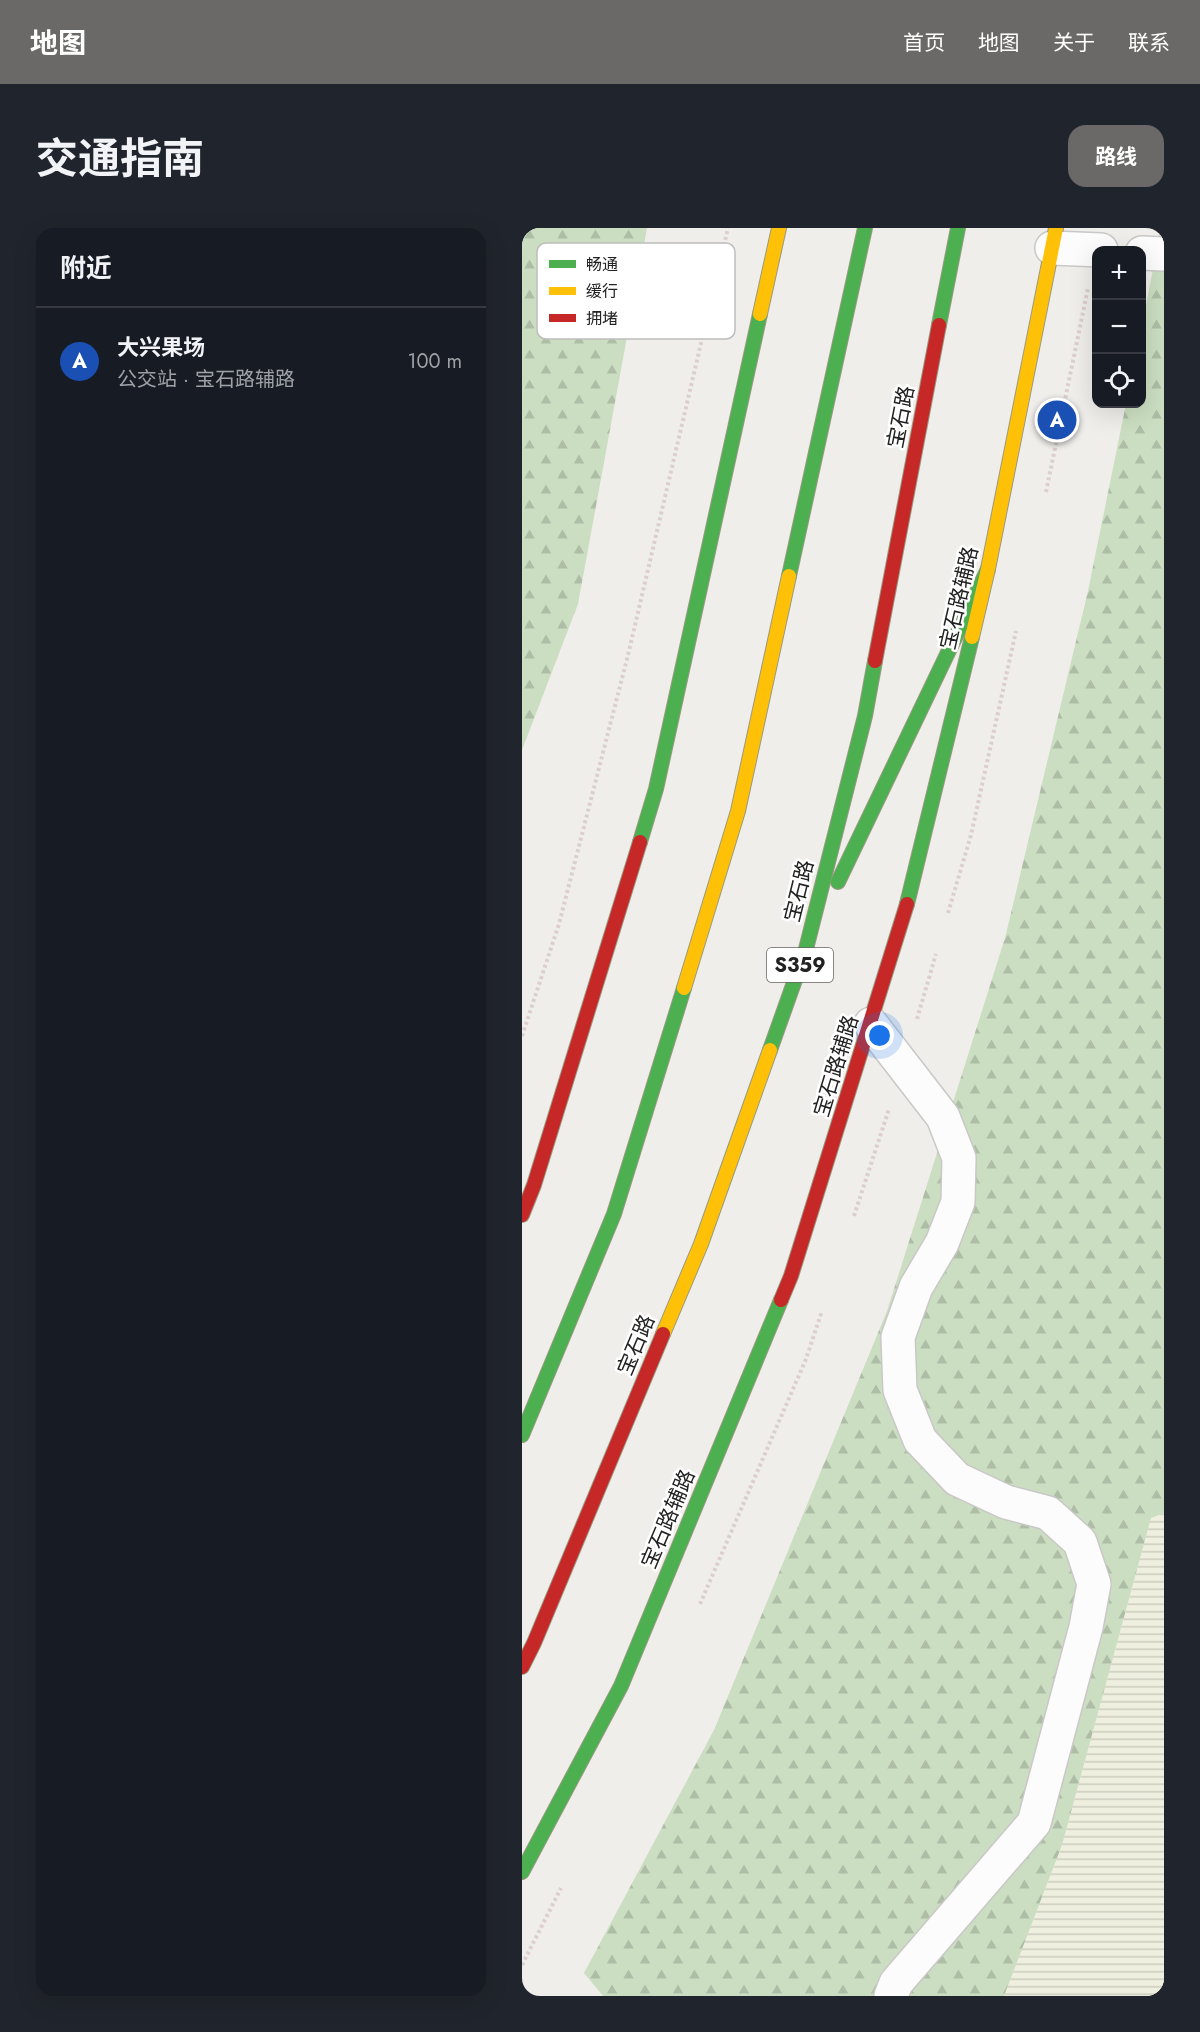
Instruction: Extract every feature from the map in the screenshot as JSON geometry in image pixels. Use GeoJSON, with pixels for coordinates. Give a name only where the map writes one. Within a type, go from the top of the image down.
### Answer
{"type":"FeatureCollection","features":[{"type":"Feature","properties":{"kind":"main road"},"geometry":{"type":"LineString","coordinates":[[522,1215],[538,1174],[656,789],[779,228]]}},
{"type":"Feature","properties":{"kind":"main road"},"geometry":{"type":"LineString","coordinates":[[522,1435],[614,1214],[738,811],[865,228]]}},
{"type":"Feature","properties":{"kind":"main road","name":"宝石路"},"geometry":{"type":"LineString","coordinates":[[522,1666],[534,1643],[701,1244],[806,949],[865,716],[958,228]]}},
{"type":"Feature","properties":{"kind":"main road","name":"宝石路辅路"},"geometry":{"type":"LineString","coordinates":[[522,1872],[621,1686],[791,1276],[906,910],[988,569],[1054,238]]}},
{"type":"Feature","properties":{"kind":"main road"},"geometry":{"type":"LineString","coordinates":[[806,949],[988,569]]}},
{"type":"Feature","properties":{"kind":"street"},"geometry":{"type":"LineString","coordinates":[[1054,238],[1092,248]]}},
{"type":"Feature","properties":{"kind":"street"},"geometry":{"type":"LineString","coordinates":[[1146,253],[1164,254]]}},
{"type":"Feature","properties":{"kind":"street"},"geometry":{"type":"LineString","coordinates":[[871,1024],[943,1117],[958,1158],[958,1202],[942,1243],[916,1287],[898,1337],[900,1390],[920,1440],[957,1479],[1006,1502],[1048,1513],[1080,1542],[1094,1584],[1086,1627],[1034,1823],[896,1983],[891,1996]]}},
{"type":"Feature","properties":{"kind":"path"},"geometry":{"type":"LineString","coordinates":[[724,243],[728,228]]}},
{"type":"Feature","properties":{"kind":"path"},"geometry":{"type":"LineString","coordinates":[[522,1036],[559,924],[619,689],[702,339]]}},
{"type":"Feature","properties":{"kind":"green space"},"geometry":{"type":"Polygon","coordinates":[[[522,228],[647,228],[644,243],[537,243],[537,339],[627,339],[578,604],[522,750],[522,228]]]}},
{"type":"Feature","properties":{"kind":"green space"},"geometry":{"type":"Polygon","coordinates":[[[1161,228],[1164,228],[1164,1513],[1151,1518],[1062,1845],[1004,1996],[603,1996],[584,1973],[714,1730],[887,1311],[1005,938],[1088,591],[1125,408],[1146,408],[1146,305],[1161,228]]]}},
{"type":"Feature","properties":{"kind":"green space"},"geometry":{"type":"Polygon","coordinates":[[[1164,1513],[1164,1996],[1004,1996],[1062,1845],[1151,1518],[1164,1513]]]}},
{"type":"Feature","properties":{"kind":"traffic: fast"},"geometry":{"type":"LineString","coordinates":[[789,576],[865,228]]}},
{"type":"Feature","properties":{"kind":"traffic: fast"},"geometry":{"type":"LineString","coordinates":[[939,325],[958,228]]}},
{"type":"Feature","properties":{"kind":"traffic: fast"},"geometry":{"type":"LineString","coordinates":[[640,842],[656,789],[760,314]]}},
{"type":"Feature","properties":{"kind":"traffic: fast"},"geometry":{"type":"LineString","coordinates":[[838,882],[988,569]]}},
{"type":"Feature","properties":{"kind":"traffic: fast"},"geometry":{"type":"LineString","coordinates":[[907,904],[972,637]]}},
{"type":"Feature","properties":{"kind":"traffic: fast"},"geometry":{"type":"LineString","coordinates":[[770,1050],[806,949],[865,716],[875,661]]}},
{"type":"Feature","properties":{"kind":"traffic: fast"},"geometry":{"type":"LineString","coordinates":[[522,1435],[614,1214],[684,988]]}},
{"type":"Feature","properties":{"kind":"traffic: fast"},"geometry":{"type":"LineString","coordinates":[[522,1872],[621,1686],[781,1300]]}},
{"type":"Feature","properties":{"kind":"traffic: slow"},"geometry":{"type":"LineString","coordinates":[[760,314],[779,228]]}},
{"type":"Feature","properties":{"kind":"traffic: slow"},"geometry":{"type":"LineString","coordinates":[[972,637],[988,569],[1056,228]]}},
{"type":"Feature","properties":{"kind":"traffic: slow"},"geometry":{"type":"LineString","coordinates":[[684,988],[738,811],[789,576]]}},
{"type":"Feature","properties":{"kind":"traffic: slow"},"geometry":{"type":"LineString","coordinates":[[663,1334],[701,1244],[770,1050]]}},
{"type":"Feature","properties":{"kind":"traffic: jam"},"geometry":{"type":"LineString","coordinates":[[875,661],[939,325]]}},
{"type":"Feature","properties":{"kind":"traffic: jam"},"geometry":{"type":"LineString","coordinates":[[522,1215],[534,1185],[640,842]]}},
{"type":"Feature","properties":{"kind":"traffic: jam"},"geometry":{"type":"LineString","coordinates":[[781,1300],[791,1276],[907,904]]}},
{"type":"Feature","properties":{"kind":"traffic: jam"},"geometry":{"type":"LineString","coordinates":[[522,1667],[663,1334]]}},
{"type":"Feature","properties":{"kind":"place","name":"大兴果场"},"geometry":{"type":"Point","coordinates":[1057,420]}}]}
